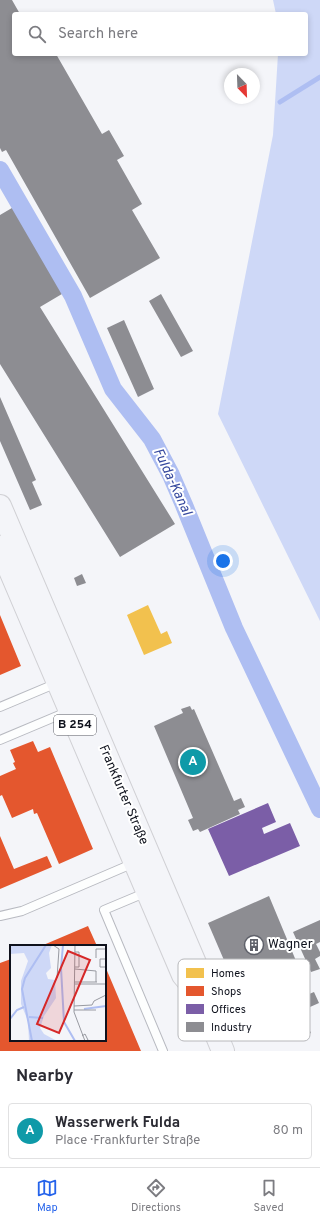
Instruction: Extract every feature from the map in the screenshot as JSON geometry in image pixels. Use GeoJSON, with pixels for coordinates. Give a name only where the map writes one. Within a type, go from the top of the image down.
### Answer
{"type":"FeatureCollection","features":[{"type":"Feature","properties":{"kind":"main road","name":"Frankfurter Straße"},"geometry":{"type":"LineString","coordinates":[[0,506],[65,680],[154,888],[192,959]]}},
{"type":"Feature","properties":{"kind":"main road","name":"Frankfurter Straße"},"geometry":{"type":"LineString","coordinates":[[0,547],[65,680]]}},
{"type":"Feature","properties":{"kind":"main road","name":"Frankfurter Straße"},"geometry":{"type":"LineString","coordinates":[[219,1041],[223,1051]]}},
{"type":"Feature","properties":{"kind":"lane"},"geometry":{"type":"LineString","coordinates":[[0,707],[65,680]]}},
{"type":"Feature","properties":{"kind":"lane"},"geometry":{"type":"LineString","coordinates":[[0,740],[77,708]]}},
{"type":"Feature","properties":{"kind":"lane"},"geometry":{"type":"LineString","coordinates":[[0,916],[22,911],[142,859]]}},
{"type":"Feature","properties":{"kind":"lane"},"geometry":{"type":"LineString","coordinates":[[154,888],[104,910],[163,1051]]}},
{"type":"Feature","properties":{"kind":"shaded area"},"geometry":{"type":"Polygon","coordinates":[[[273,0],[320,0],[320,621],[218,414],[273,135],[278,56],[308,56],[308,12],[276,12],[273,0]]]}},
{"type":"Feature","properties":{"kind":"building: Homes"},"geometry":{"type":"Polygon","coordinates":[[[148,605],[161,634],[167,631],[172,643],[144,655],[127,615],[148,605]]]}},
{"type":"Feature","properties":{"kind":"building: Shops"},"geometry":{"type":"Polygon","coordinates":[[[0,615],[21,666],[0,675],[0,615]]]}},
{"type":"Feature","properties":{"kind":"building: Shops"},"geometry":{"type":"Polygon","coordinates":[[[33,741],[38,752],[50,747],[93,849],[59,864],[37,813],[34,814],[33,809],[12,818],[2,795],[0,796],[0,776],[16,769],[10,750],[33,741]]]}},
{"type":"Feature","properties":{"kind":"building: Shops"},"geometry":{"type":"Polygon","coordinates":[[[0,836],[14,869],[47,856],[52,867],[0,889],[0,836]]]}},
{"type":"Feature","properties":{"kind":"building: Shops"},"geometry":{"type":"Polygon","coordinates":[[[88,926],[97,945],[43,945],[88,926]]]}},
{"type":"Feature","properties":{"kind":"building: Shops"},"geometry":{"type":"Polygon","coordinates":[[[10,959],[10,1041],[106,1041],[106,968],[141,1051],[0,1051],[0,963],[10,959]]]}},
{"type":"Feature","properties":{"kind":"building: Offices"},"geometry":{"type":"Polygon","coordinates":[[[268,803],[276,822],[262,828],[264,834],[290,823],[300,846],[229,876],[208,829],[268,803]]]}},
{"type":"Feature","properties":{"kind":"building: Industry"},"geometry":{"type":"Polygon","coordinates":[[[0,0],[12,0],[19,12],[12,12],[12,56],[57,56],[102,134],[109,130],[124,156],[117,160],[142,204],[132,210],[160,258],[90,298],[6,150],[2,152],[0,148],[0,0]]]}},
{"type":"Feature","properties":{"kind":"building: Industry"},"geometry":{"type":"Polygon","coordinates":[[[17,205],[27,222],[24,223],[67,291],[40,307],[175,524],[120,557],[0,364],[0,215],[17,205]]]}},
{"type":"Feature","properties":{"kind":"building: Industry"},"geometry":{"type":"Polygon","coordinates":[[[161,294],[193,351],[181,357],[149,301],[161,294]]]}},
{"type":"Feature","properties":{"kind":"building: Industry"},"geometry":{"type":"Polygon","coordinates":[[[124,320],[154,389],[138,397],[107,328],[124,320]]]}},
{"type":"Feature","properties":{"kind":"building: Industry"},"geometry":{"type":"Polygon","coordinates":[[[0,397],[36,480],[32,482],[42,505],[30,510],[0,441],[0,397]]]}},
{"type":"Feature","properties":{"kind":"building: Industry"},"geometry":{"type":"Polygon","coordinates":[[[82,574],[86,583],[77,586],[74,578],[82,574]]]}},
{"type":"Feature","properties":{"kind":"building: Industry"},"geometry":{"type":"Polygon","coordinates":[[[190,706],[192,710],[194,709],[234,801],[241,798],[245,807],[238,810],[240,814],[200,832],[198,829],[193,831],[188,820],[193,818],[154,726],[183,713],[181,709],[190,706]]]}},
{"type":"Feature","properties":{"kind":"building: Industry","name":"Wagner"},"geometry":{"type":"Polygon","coordinates":[[[269,896],[295,959],[223,959],[208,923],[269,896]]]}},
{"type":"Feature","properties":{"kind":"building: Industry"},"geometry":{"type":"Polygon","coordinates":[[[320,920],[320,942],[316,944],[320,952],[320,956],[315,959],[320,969],[311,972],[310,959],[305,959],[293,932],[320,920]]]}},
{"type":"Feature","properties":{"kind":"building: Industry"},"geometry":{"type":"Polygon","coordinates":[[[314,992],[319,1003],[310,1007],[310,994],[314,992]]]}},
{"type":"Feature","properties":{"kind":"waterway"},"geometry":{"type":"LineString","coordinates":[[280,102],[320,77]]}},
{"type":"Feature","properties":{"kind":"waterway","name":"Fulda-Kanal"},"geometry":{"type":"LineString","coordinates":[[0,170],[73,296],[113,389],[152,439],[171,475],[234,628],[320,809]]}},
{"type":"Feature","properties":{"kind":"place","name":"Wasserwerk Fulda"},"geometry":{"type":"Point","coordinates":[193,762]}},
{"type":"Feature","properties":{"kind":"place","name":"Wagner"},"geometry":{"type":"Point","coordinates":[254,945]}}]}
